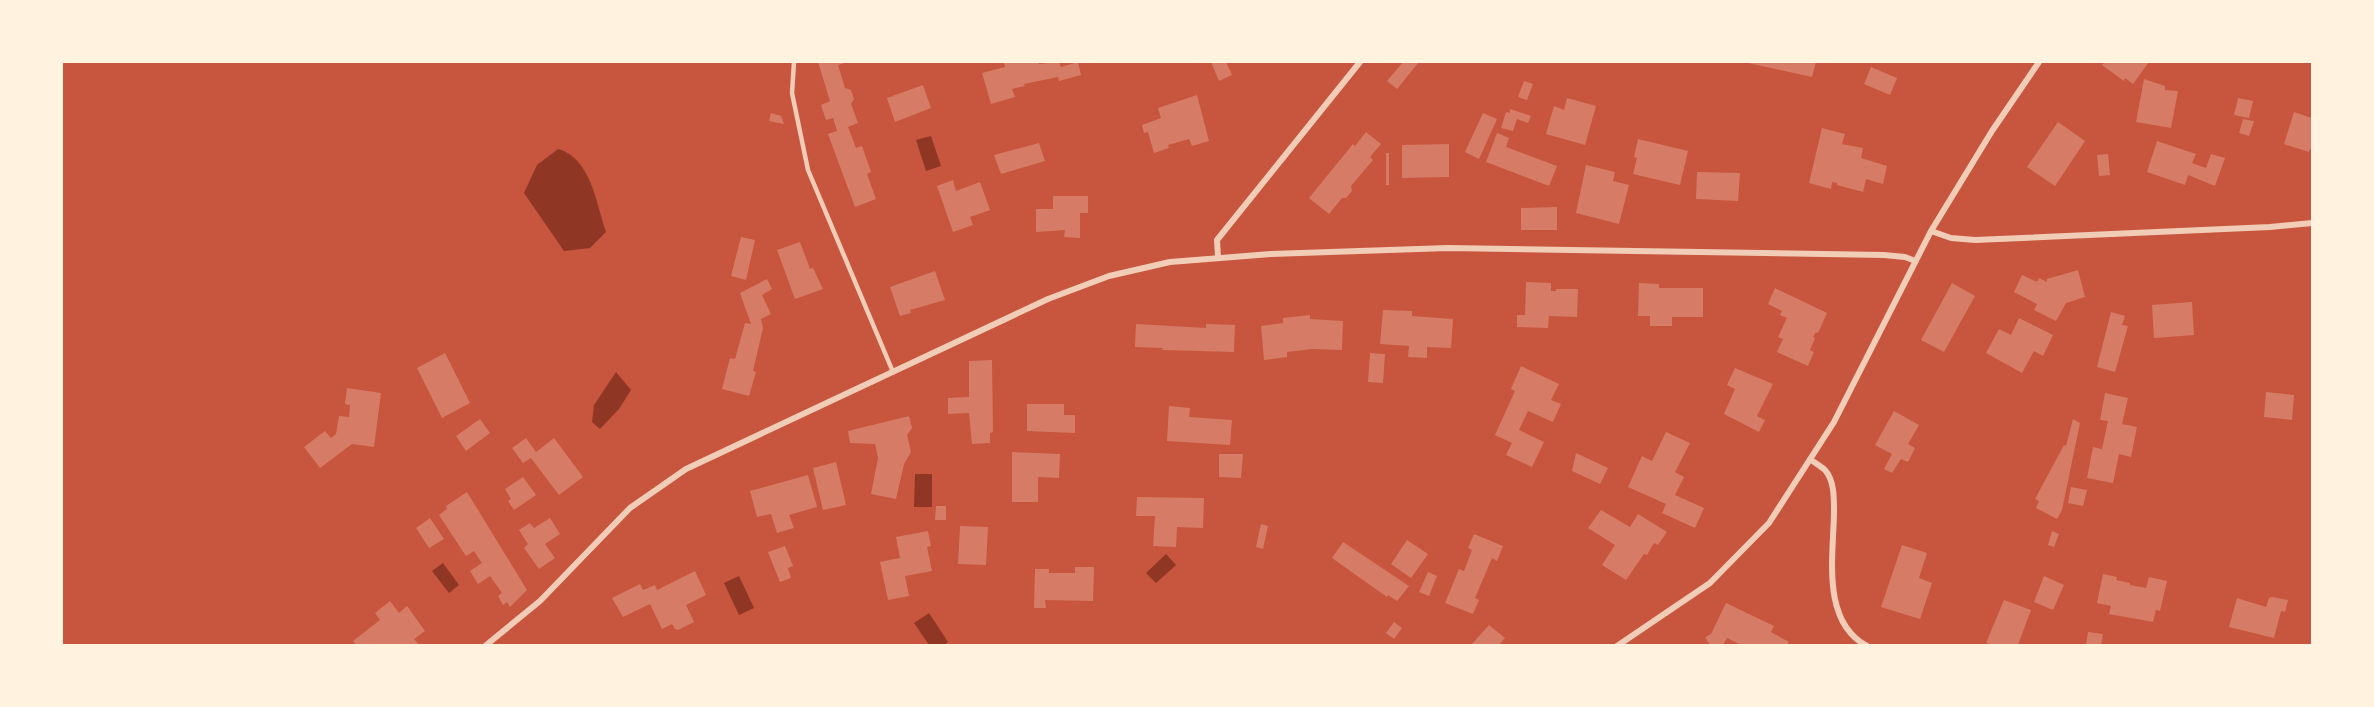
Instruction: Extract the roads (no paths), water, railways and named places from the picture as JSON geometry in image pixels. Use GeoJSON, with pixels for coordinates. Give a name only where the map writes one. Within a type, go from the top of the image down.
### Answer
{"type":"FeatureCollection","features":[{"type":"Feature","properties":{"kind":"street"},"geometry":{"type":"LineString","coordinates":[[1218,257],[1217,240],[1360,62]]}},
{"type":"Feature","properties":{"kind":"street"},"geometry":{"type":"LineString","coordinates":[[1617,645],[1710,583],[1769,524],[1834,422],[1931,231],[1992,131],[2039,62]]}},
{"type":"Feature","properties":{"kind":"street"},"geometry":{"type":"LineString","coordinates":[[1931,231],[1951,238],[1975,240],[2270,227],[2313,223]]}},
{"type":"Feature","properties":{"kind":"street"},"geometry":{"type":"LineString","coordinates":[[485,645],[540,602],[630,508],[686,469],[1048,299],[1109,276],[1170,262],[1218,257],[1448,248],[1884,255],[1905,257],[1916,261]]}},
{"type":"Feature","properties":{"kind":"street"},"geometry":{"type":"LineString","coordinates":[[1810,459],[1826,471],[1834,492],[1833,591],[1838,614],[1848,632],[1867,645]]}},
{"type":"Feature","properties":{"kind":"lane"},"geometry":{"type":"LineString","coordinates":[[794,62],[792,93],[808,170],[893,372]]}}]}
